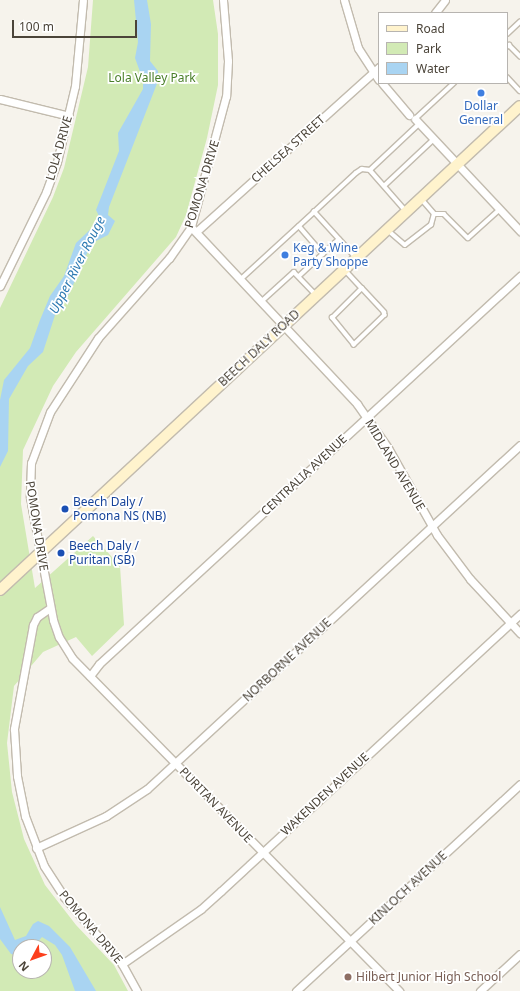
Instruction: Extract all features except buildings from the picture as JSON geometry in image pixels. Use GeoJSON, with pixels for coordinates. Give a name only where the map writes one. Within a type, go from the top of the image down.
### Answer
{"type":"FeatureCollection","features":[{"type":"Feature","properties":{"kind":"main road","name":"BEECH DALY ROAD"},"geometry":{"type":"LineString","coordinates":[[0,590],[284,324],[520,106]]}},
{"type":"Feature","properties":{"kind":"street","name":"LOLA DRIVE"},"geometry":{"type":"LineString","coordinates":[[0,286],[46,192],[69,116],[80,52],[84,0]]}},
{"type":"Feature","properties":{"kind":"street","name":"POMONA DRIVE"},"geometry":{"type":"LineString","coordinates":[[137,991],[122,964],[64,897],[36,848],[19,792],[14,729],[33,625],[37,617],[50,608],[30,497],[30,474],[41,430],[69,380],[98,338],[194,229],[226,96],[228,62],[223,0]]}},
{"type":"Feature","properties":{"kind":"street"},"geometry":{"type":"LineString","coordinates":[[344,0],[354,39],[372,73],[378,79]]}},
{"type":"Feature","properties":{"kind":"street"},"geometry":{"type":"LineString","coordinates":[[436,12],[445,0]]}},
{"type":"Feature","properties":{"kind":"street","name":"CHELSEA STREET"},"geometry":{"type":"LineString","coordinates":[[194,229],[378,67]]}},
{"type":"Feature","properties":{"kind":"street"},"geometry":{"type":"LineString","coordinates":[[383,84],[520,231]]}},
{"type":"Feature","properties":{"kind":"street"},"geometry":{"type":"LineString","coordinates":[[0,99],[69,116]]}},
{"type":"Feature","properties":{"kind":"street","name":"MIDLAND AVENUE"},"geometry":{"type":"LineString","coordinates":[[194,229],[345,389],[388,448],[432,526],[470,579],[520,633]]}},
{"type":"Feature","properties":{"kind":"street","name":"CENTRALIA AVENUE"},"geometry":{"type":"LineString","coordinates":[[90,676],[105,659],[520,276]]}},
{"type":"Feature","properties":{"kind":"street","name":"NORBORNE AVENUE"},"geometry":{"type":"LineString","coordinates":[[36,848],[95,822],[124,806],[176,763],[520,445]]}},
{"type":"Feature","properties":{"kind":"street","name":"PURITAN AVENUE"},"geometry":{"type":"LineString","coordinates":[[50,608],[63,645],[90,676],[399,991]]}},
{"type":"Feature","properties":{"kind":"street","name":"WAKENDEN AVENUE"},"geometry":{"type":"LineString","coordinates":[[122,964],[201,909],[520,614]]}},
{"type":"Feature","properties":{"kind":"street","name":"KINLOCH AVENUE"},"geometry":{"type":"LineString","coordinates":[[296,991],[520,784]]}},
{"type":"Feature","properties":{"kind":"street"},"geometry":{"type":"LineString","coordinates":[[480,991],[520,954]]}},
{"type":"Feature","properties":{"kind":"lane"},"geometry":{"type":"LineString","coordinates":[[508,33],[520,22]]}},
{"type":"Feature","properties":{"kind":"lane"},"geometry":{"type":"LineString","coordinates":[[508,46],[510,45],[520,56]]}},
{"type":"Feature","properties":{"kind":"lane"},"geometry":{"type":"LineString","coordinates":[[508,78],[520,91]]}},
{"type":"Feature","properties":{"kind":"lane"},"geometry":{"type":"LineString","coordinates":[[370,170],[414,119],[453,84]]}},
{"type":"Feature","properties":{"kind":"lane"},"geometry":{"type":"LineString","coordinates":[[384,186],[434,140]]}},
{"type":"Feature","properties":{"kind":"lane"},"geometry":{"type":"LineString","coordinates":[[241,280],[359,170],[370,170],[406,211]]}},
{"type":"Feature","properties":{"kind":"lane"},"geometry":{"type":"LineString","coordinates":[[420,199],[434,214],[444,214],[468,238],[499,210]]}},
{"type":"Feature","properties":{"kind":"lane"},"geometry":{"type":"LineString","coordinates":[[314,212],[356,258]]}},
{"type":"Feature","properties":{"kind":"lane"},"geometry":{"type":"LineString","coordinates":[[387,229],[398,241],[409,244],[431,225],[434,214]]}},
{"type":"Feature","properties":{"kind":"lane"},"geometry":{"type":"LineString","coordinates":[[298,226],[323,254]]}},
{"type":"Feature","properties":{"kind":"lane"},"geometry":{"type":"LineString","coordinates":[[299,276],[339,239]]}},
{"type":"Feature","properties":{"kind":"lane"},"geometry":{"type":"LineString","coordinates":[[344,269],[362,288],[385,315],[354,344],[332,318],[362,288]]}},
{"type":"Feature","properties":{"kind":"lane"},"geometry":{"type":"LineString","coordinates":[[262,301],[294,272],[316,295]]}},
{"type":"Feature","properties":{"kind":"green space","name":"Lola Valley Park"},"geometry":{"type":"Polygon","coordinates":[[[93,0],[213,0],[218,34],[218,85],[207,138],[186,215],[176,237],[76,352],[53,386],[23,450],[21,504],[35,588],[93,536],[120,566],[124,625],[92,656],[76,637],[43,652],[14,686],[7,743],[12,792],[24,839],[45,885],[76,925],[114,965],[128,991],[0,991],[0,308],[53,197],[64,168],[88,67],[93,0]]]}},
{"type":"Feature","properties":{"kind":"water","name":"Upper River Rouge"},"geometry":{"type":"Polygon","coordinates":[[[134,0],[147,0],[151,24],[150,61],[158,71],[158,81],[109,207],[108,215],[115,221],[108,235],[94,242],[89,249],[69,294],[57,309],[43,352],[28,366],[9,399],[8,451],[0,467],[0,400],[4,380],[30,348],[50,296],[64,276],[76,243],[96,224],[99,216],[96,210],[119,151],[118,133],[143,89],[143,80],[135,58],[138,42],[134,0]]]}},
{"type":"Feature","properties":{"kind":"water"},"geometry":{"type":"Polygon","coordinates":[[[0,907],[15,939],[12,939],[12,954],[0,939],[0,907]]]}},
{"type":"Feature","properties":{"kind":"water"},"geometry":{"type":"Polygon","coordinates":[[[38,921],[49,926],[70,947],[96,991],[75,991],[62,955],[52,943],[52,939],[45,939],[42,937],[40,939],[18,939],[26,936],[33,924],[38,921]]]}},
{"type":"Feature","properties":{"kind":"place","name":"Dollar General"},"geometry":{"type":"Point","coordinates":[481,93]}},
{"type":"Feature","properties":{"kind":"place","name":"Keg & Wine Party Shoppe"},"geometry":{"type":"Point","coordinates":[285,255]}},
{"type":"Feature","properties":{"kind":"place","name":"Beech Daly / Pomona NS (NB)"},"geometry":{"type":"Point","coordinates":[65,509]}},
{"type":"Feature","properties":{"kind":"place","name":"Beech Daly / Puritan (SB)"},"geometry":{"type":"Point","coordinates":[61,553]}},
{"type":"Feature","properties":{"kind":"place","name":"Hilbert Junior High School"},"geometry":{"type":"Point","coordinates":[348,977]}}]}
